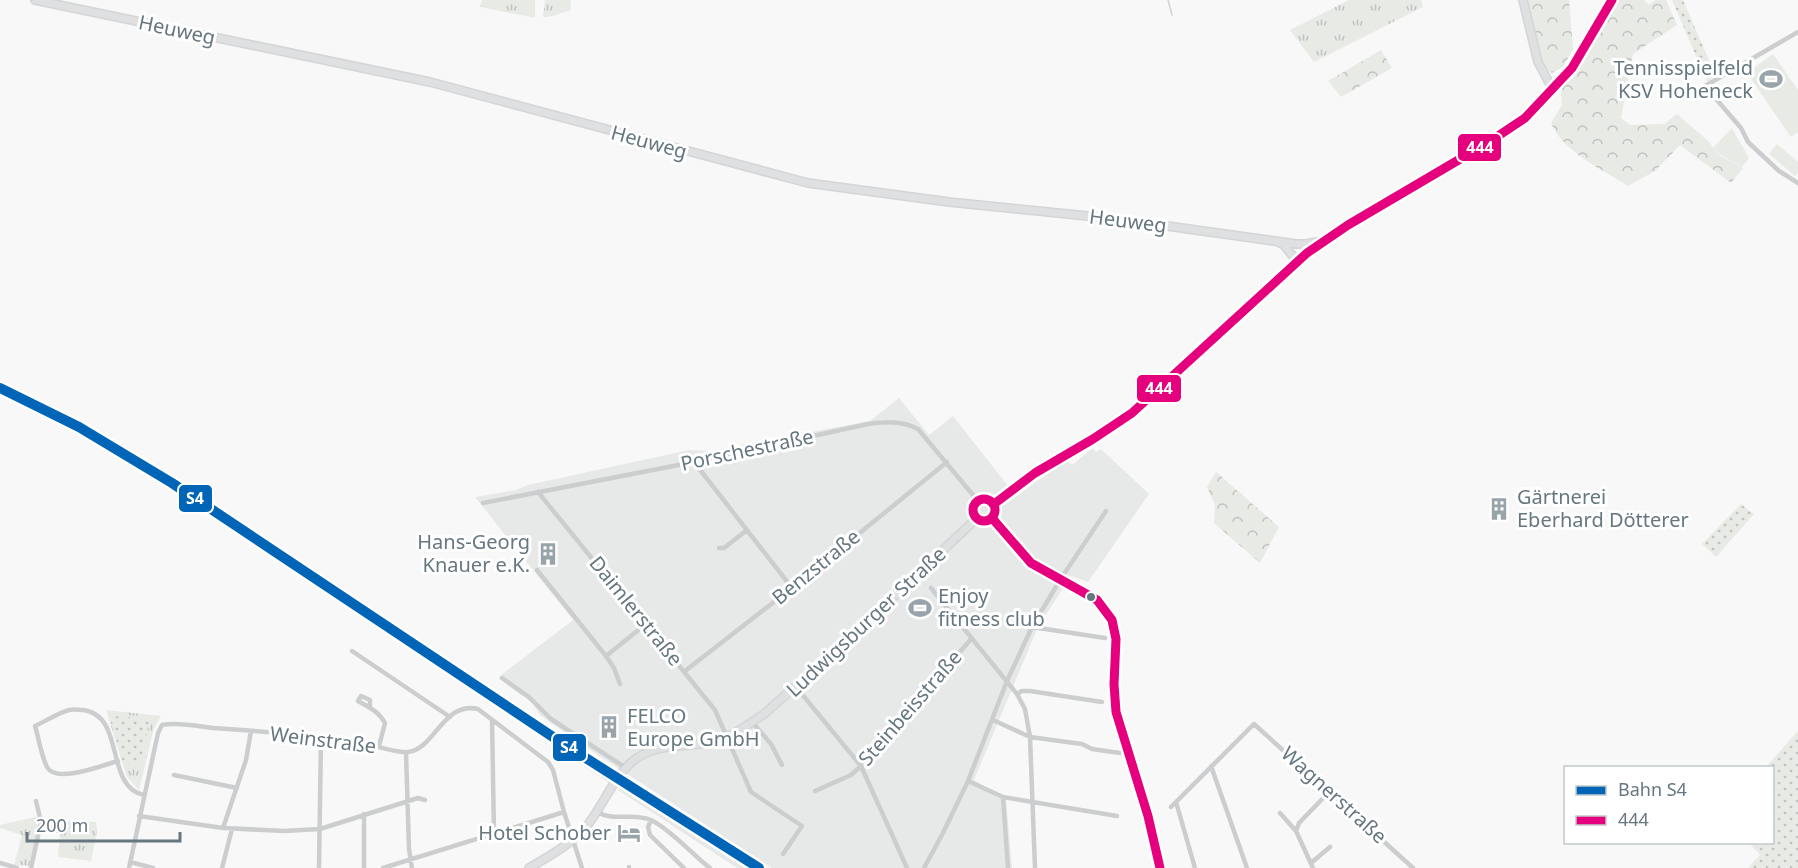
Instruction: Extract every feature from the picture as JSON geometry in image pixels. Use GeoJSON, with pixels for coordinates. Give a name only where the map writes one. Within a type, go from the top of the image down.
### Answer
{"type":"FeatureCollection","features":[{"type":"Feature","properties":{"kind":"street","name":"Heuweg"},"geometry":{"type":"LineString","coordinates":[[35,0],[430,82],[808,183],[949,202],[1117,219],[1305,244],[1324,241]]}},
{"type":"Feature","properties":{"kind":"street"},"geometry":{"type":"LineString","coordinates":[[1522,0],[1538,62],[1553,90]]}},
{"type":"Feature","properties":{"kind":"street"},"geometry":{"type":"LineString","coordinates":[[994,504],[1035,473],[1119,422],[1148,399],[1297,261],[1324,241],[1511,128],[1535,108],[1572,68],[1612,0]]}},
{"type":"Feature","properties":{"kind":"street"},"geometry":{"type":"LineString","coordinates":[[1798,32],[1706,86],[1741,128],[1748,142],[1779,171],[1798,183]]}},
{"type":"Feature","properties":{"kind":"street"},"geometry":{"type":"LineString","coordinates":[[1272,240],[1283,244],[1297,261]]}},
{"type":"Feature","properties":{"kind":"street"},"geometry":{"type":"LineString","coordinates":[[1289,242],[1297,250],[1299,256],[1297,261]]}},
{"type":"Feature","properties":{"kind":"street","name":"Porschestraße"},"geometry":{"type":"LineString","coordinates":[[483,503],[892,421],[909,424],[918,429],[978,501]]}},
{"type":"Feature","properties":{"kind":"street"},"geometry":{"type":"LineString","coordinates":[[694,462],[792,588]]}},
{"type":"Feature","properties":{"kind":"street","name":"Benzstraße"},"geometry":{"type":"LineString","coordinates":[[685,671],[792,588],[947,462]]}},
{"type":"Feature","properties":{"kind":"street","name":"Daimlerstraße"},"geometry":{"type":"LineString","coordinates":[[538,492],[715,710],[751,792],[802,826],[783,854]]}},
{"type":"Feature","properties":{"kind":"street"},"geometry":{"type":"LineString","coordinates":[[986,499],[994,504],[995,513],[992,518],[983,521],[977,518],[973,509],[978,501],[986,499]]}},
{"type":"Feature","properties":{"kind":"street"},"geometry":{"type":"LineString","coordinates":[[924,868],[968,781],[1007,681],[1032,627],[1060,580],[1106,512]]}},
{"type":"Feature","properties":{"kind":"street","name":"Ludwigsburger Straße"},"geometry":{"type":"LineString","coordinates":[[529,868],[572,840],[585,828],[626,768],[640,756],[669,746],[709,743],[752,722],[796,687],[977,518]]}},
{"type":"Feature","properties":{"kind":"street"},"geometry":{"type":"LineString","coordinates":[[992,518],[1031,562],[1097,600],[1112,620],[1116,639],[1114,684],[1116,712],[1148,816],[1160,868]]}},
{"type":"Feature","properties":{"kind":"street"},"geometry":{"type":"LineString","coordinates":[[719,548],[724,548],[747,530]]}},
{"type":"Feature","properties":{"kind":"street"},"geometry":{"type":"LineString","coordinates":[[537,570],[606,656],[620,684]]}},
{"type":"Feature","properties":{"kind":"street","name":"Steinbeisstraße"},"geometry":{"type":"LineString","coordinates":[[931,588],[1007,681],[1025,709],[1030,737],[1035,868]]}},
{"type":"Feature","properties":{"kind":"street"},"geometry":{"type":"LineString","coordinates":[[606,656],[646,624]]}},
{"type":"Feature","properties":{"kind":"street"},"geometry":{"type":"LineString","coordinates":[[1032,627],[1105,638]]}},
{"type":"Feature","properties":{"kind":"street","name":"Steinbeisstraße"},"geometry":{"type":"LineString","coordinates":[[815,791],[851,775],[861,766],[972,638]]}},
{"type":"Feature","properties":{"kind":"street"},"geometry":{"type":"LineString","coordinates":[[352,651],[450,717]]}},
{"type":"Feature","properties":{"kind":"street"},"geometry":{"type":"LineString","coordinates":[[502,678],[529,697],[550,719],[572,735],[626,768]]}},
{"type":"Feature","properties":{"kind":"street"},"geometry":{"type":"LineString","coordinates":[[796,687],[861,766],[907,868]]}},
{"type":"Feature","properties":{"kind":"street"},"geometry":{"type":"LineString","coordinates":[[1017,694],[1030,691],[1102,702]]}},
{"type":"Feature","properties":{"kind":"street"},"geometry":{"type":"LineString","coordinates":[[412,868],[406,753],[416,750],[458,709],[467,706],[478,709],[548,762],[554,770],[564,812],[582,868]]}},
{"type":"Feature","properties":{"kind":"street"},"geometry":{"type":"LineString","coordinates":[[370,708],[381,715],[385,723],[379,746]]}},
{"type":"Feature","properties":{"kind":"street"},"geometry":{"type":"LineString","coordinates":[[118,761],[66,775],[57,775],[47,766],[35,726],[70,710],[88,711],[98,715],[108,731],[118,761],[124,780],[132,790],[144,795],[129,865],[153,868]]}},
{"type":"Feature","properties":{"kind":"street"},"geometry":{"type":"LineString","coordinates":[[492,720],[494,833]]}},
{"type":"Feature","properties":{"kind":"street"},"geometry":{"type":"LineString","coordinates":[[993,720],[1030,737],[1082,744],[1120,753]]}},
{"type":"Feature","properties":{"kind":"street"},"geometry":{"type":"LineString","coordinates":[[752,722],[771,744],[782,765]]}},
{"type":"Feature","properties":{"kind":"street","name":"Wagnerstraße"},"geometry":{"type":"LineString","coordinates":[[1211,766],[1254,723],[1413,868]]}},
{"type":"Feature","properties":{"kind":"street","name":"Weinstraße"},"geometry":{"type":"LineString","coordinates":[[144,795],[158,733],[162,725],[167,724],[321,738],[379,746],[406,753]]}},
{"type":"Feature","properties":{"kind":"street"},"geometry":{"type":"LineString","coordinates":[[223,828],[246,760],[251,731]]}},
{"type":"Feature","properties":{"kind":"street"},"geometry":{"type":"LineString","coordinates":[[319,868],[321,738]]}},
{"type":"Feature","properties":{"kind":"street"},"geometry":{"type":"LineString","coordinates":[[1171,807],[1211,766],[1247,868]]}},
{"type":"Feature","properties":{"kind":"street"},"geometry":{"type":"LineString","coordinates":[[174,775],[237,788]]}},
{"type":"Feature","properties":{"kind":"street"},"geometry":{"type":"LineString","coordinates":[[968,781],[1004,796],[1117,816]]}},
{"type":"Feature","properties":{"kind":"street"},"geometry":{"type":"LineString","coordinates":[[1296,831],[1299,823],[1329,792]]}},
{"type":"Feature","properties":{"kind":"street"},"geometry":{"type":"LineString","coordinates":[[1004,796],[1008,868]]}},
{"type":"Feature","properties":{"kind":"street"},"geometry":{"type":"LineString","coordinates":[[139,816],[232,829],[284,831],[320,829],[407,801],[418,798],[425,800]]}},
{"type":"Feature","properties":{"kind":"street"},"geometry":{"type":"LineString","coordinates":[[31,868],[41,822],[36,801]]}},
{"type":"Feature","properties":{"kind":"street"},"geometry":{"type":"LineString","coordinates":[[1176,802],[1195,868]]}},
{"type":"Feature","properties":{"kind":"street"},"geometry":{"type":"LineString","coordinates":[[383,868],[564,812]]}},
{"type":"Feature","properties":{"kind":"street"},"geometry":{"type":"LineString","coordinates":[[597,812],[604,817],[634,816],[651,820],[710,868]]}},
{"type":"Feature","properties":{"kind":"street"},"geometry":{"type":"LineString","coordinates":[[1280,813],[1296,831],[1312,866],[1330,847]]}},
{"type":"Feature","properties":{"kind":"street"},"geometry":{"type":"LineString","coordinates":[[364,814],[364,868]]}},
{"type":"Feature","properties":{"kind":"street"},"geometry":{"type":"LineString","coordinates":[[651,820],[648,831],[650,835],[684,868]]}},
{"type":"Feature","properties":{"kind":"street"},"geometry":{"type":"LineString","coordinates":[[222,868],[232,829]]}},
{"type":"Feature","properties":{"kind":"street"},"geometry":{"type":"LineString","coordinates":[[0,863],[17,868]]}},
{"type":"Feature","properties":{"kind":"shaded area"},"geometry":{"type":"Polygon","coordinates":[[[0,384],[60,413],[62,415],[59,423],[0,394],[0,384]]]}},
{"type":"Feature","properties":{"kind":"shaded area"},"geometry":{"type":"Polygon","coordinates":[[[899,398],[929,435],[953,416],[1016,496],[1067,460],[1072,465],[1093,448],[1096,452],[1101,449],[1149,494],[1088,582],[1071,576],[1038,627],[974,780],[1006,799],[1012,868],[772,868],[581,744],[540,715],[532,703],[501,680],[501,675],[573,620],[475,497],[516,490],[528,485],[689,450],[709,451],[870,421],[899,398]]]}},
{"type":"Feature","properties":{"kind":"shaded area"},"geometry":{"type":"Polygon","coordinates":[[[80,423],[255,532],[616,772],[609,783],[221,521],[76,432],[80,423]]]}},
{"type":"Feature","properties":{"kind":"shaded area"},"geometry":{"type":"Polygon","coordinates":[[[626,778],[769,868],[737,868],[618,790],[626,778]]]}},
{"type":"Feature","properties":{"kind":"green space"},"geometry":{"type":"Polygon","coordinates":[[[482,0],[535,0],[535,18],[480,7],[482,0]]]}},
{"type":"Feature","properties":{"kind":"green space"},"geometry":{"type":"Polygon","coordinates":[[[545,0],[571,0],[570,11],[543,17],[545,0]]]}},
{"type":"Feature","properties":{"kind":"green space"},"geometry":{"type":"Polygon","coordinates":[[[1349,0],[1421,0],[1423,7],[1314,62],[1290,30],[1349,0]]]}},
{"type":"Feature","properties":{"kind":"green space"},"geometry":{"type":"Polygon","coordinates":[[[1527,0],[1569,0],[1573,49],[1563,67],[1552,73],[1546,68],[1538,51],[1527,0]]]}},
{"type":"Feature","properties":{"kind":"green space"},"geometry":{"type":"Polygon","coordinates":[[[1619,0],[1644,0],[1649,5],[1655,0],[1666,0],[1677,25],[1633,54],[1621,118],[1630,125],[1664,124],[1677,114],[1708,141],[1719,155],[1743,168],[1731,183],[1680,145],[1655,171],[1628,186],[1584,159],[1564,143],[1557,133],[1551,123],[1562,105],[1561,90],[1619,0]]]}},
{"type":"Feature","properties":{"kind":"green space"},"geometry":{"type":"Polygon","coordinates":[[[1672,0],[1683,0],[1716,76],[1707,82],[1672,0]]]}},
{"type":"Feature","properties":{"kind":"green space"},"geometry":{"type":"Polygon","coordinates":[[[1381,50],[1392,68],[1341,97],[1328,81],[1381,50]]]}},
{"type":"Feature","properties":{"kind":"green space"},"geometry":{"type":"Polygon","coordinates":[[[1773,54],[1798,90],[1798,132],[1791,137],[1747,73],[1773,54]]]}},
{"type":"Feature","properties":{"kind":"green space"},"geometry":{"type":"Polygon","coordinates":[[[1732,128],[1749,158],[1742,167],[1713,148],[1732,128]]]}},
{"type":"Feature","properties":{"kind":"green space"},"geometry":{"type":"Polygon","coordinates":[[[1777,144],[1798,162],[1798,173],[1795,176],[1769,154],[1777,144]]]}},
{"type":"Feature","properties":{"kind":"green space"},"geometry":{"type":"Polygon","coordinates":[[[1216,472],[1279,527],[1260,563],[1214,523],[1215,505],[1207,487],[1216,472]]]}},
{"type":"Feature","properties":{"kind":"green space"},"geometry":{"type":"Polygon","coordinates":[[[1741,504],[1754,514],[1716,557],[1702,544],[1741,504]]]}},
{"type":"Feature","properties":{"kind":"green space"},"geometry":{"type":"Polygon","coordinates":[[[106,710],[161,716],[154,728],[139,790],[127,777],[106,710]]]}},
{"type":"Feature","properties":{"kind":"green space"},"geometry":{"type":"Polygon","coordinates":[[[109,716],[150,719],[141,759],[124,766],[109,716]]]}},
{"type":"Feature","properties":{"kind":"green space"},"geometry":{"type":"Polygon","coordinates":[[[1798,731],[1798,868],[1748,868],[1760,855],[1750,844],[1774,844],[1774,766],[1767,766],[1798,731]]]}},
{"type":"Feature","properties":{"kind":"green space"},"geometry":{"type":"Polygon","coordinates":[[[39,816],[29,866],[14,865],[22,835],[0,828],[0,825],[39,816]]]}},
{"type":"Feature","properties":{"kind":"green space"},"geometry":{"type":"Polygon","coordinates":[[[47,820],[96,822],[97,832],[91,861],[58,857],[60,833],[46,832],[47,820]]]}},
{"type":"Feature","properties":{"kind":"waterway"},"geometry":{"type":"LineString","coordinates":[[1168,0],[1172,15]]}},
{"type":"Feature","properties":{"kind":"rail line","name":"S4"},"geometry":{"type":"LineString","coordinates":[[0,388],[79,427],[172,483],[559,741],[759,868]]}},
{"type":"Feature","properties":{"kind":"transit line","name":"444"},"geometry":{"type":"LineString","coordinates":[[994,504],[1035,473],[1132,413],[1307,253],[1348,225],[1489,142],[1525,118],[1572,68],[1612,0]]}},
{"type":"Feature","properties":{"kind":"transit line","name":"444"},"geometry":{"type":"LineString","coordinates":[[984,499],[992,502],[995,510],[992,518],[984,521],[976,518],[973,510],[976,502],[984,499]]}},
{"type":"Feature","properties":{"kind":"transit line","name":"444"},"geometry":{"type":"LineString","coordinates":[[992,518],[1031,563],[1097,600],[1112,620],[1116,639],[1114,684],[1116,712],[1148,816],[1160,868]]}},
{"type":"Feature","properties":{"kind":"place","name":"Tennisspielfeld KSV Hoheneck"},"geometry":{"type":"Point","coordinates":[1771,79]}},
{"type":"Feature","properties":{"kind":"place","name":"Gärtnerei Eberhard Dötterer"},"geometry":{"type":"Point","coordinates":[1499,509]}},
{"type":"Feature","properties":{"kind":"place","name":"Hans-Georg Knauer e.K."},"geometry":{"type":"Point","coordinates":[548,554]}},
{"type":"Feature","properties":{"kind":"place","name":"Enjoy fitness club"},"geometry":{"type":"Point","coordinates":[920,608]}},
{"type":"Feature","properties":{"kind":"place","name":"FELCO Europe GmbH"},"geometry":{"type":"Point","coordinates":[609,727]}},
{"type":"Feature","properties":{"kind":"place","name":"Hotel Schober"},"geometry":{"type":"Point","coordinates":[629,833]}}]}
